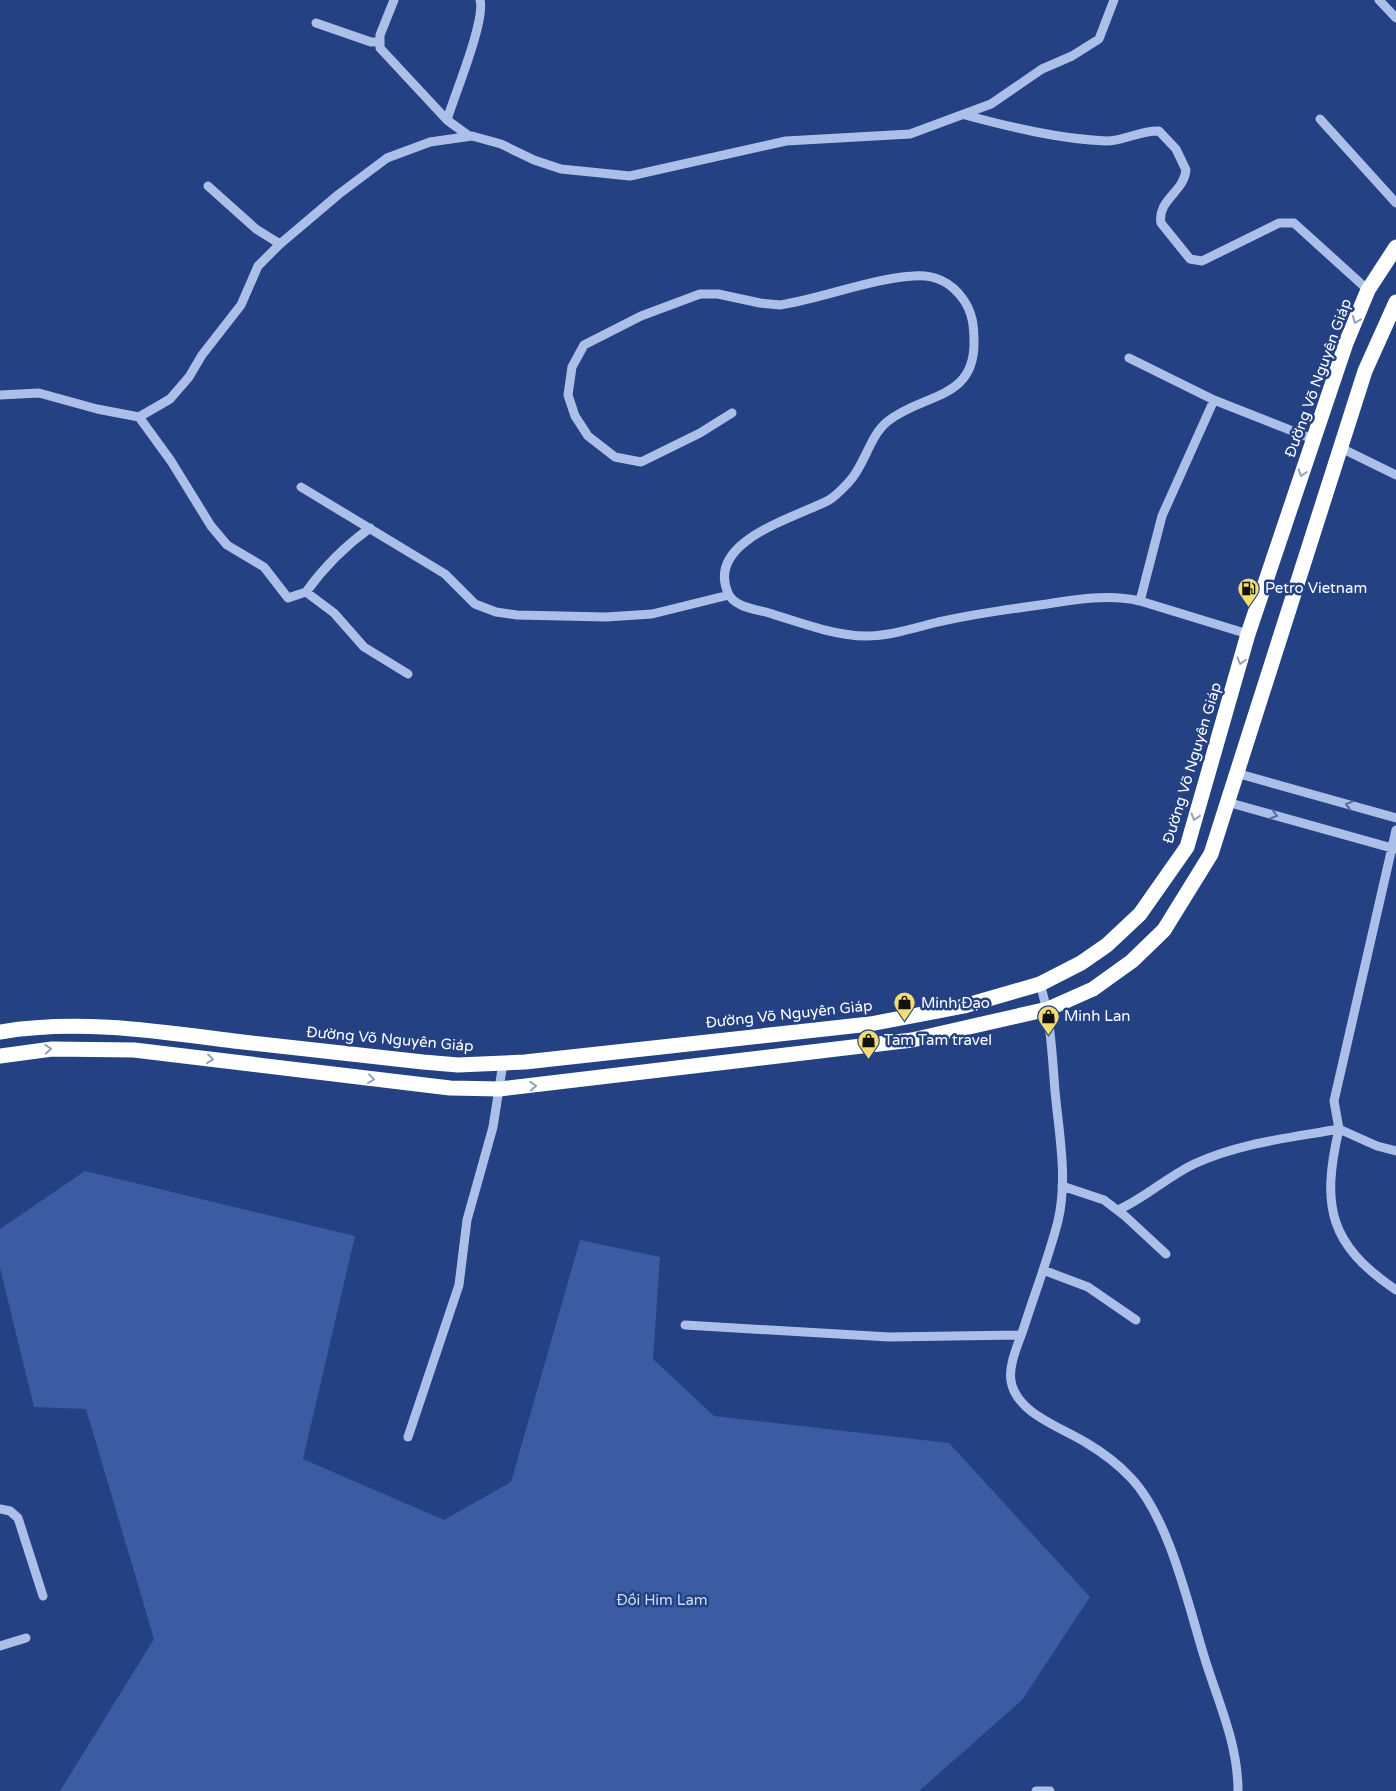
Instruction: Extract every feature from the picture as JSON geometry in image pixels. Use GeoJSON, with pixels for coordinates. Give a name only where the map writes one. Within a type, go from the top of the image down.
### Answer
{"type":"FeatureCollection","features":[{"type":"Feature","properties":{"kind":"highway","name":"Đường Võ Nguyên Giáp"},"geometry":{"type":"LineString","coordinates":[[0,1032],[42,1026],[90,1026],[144,1030],[423,1062],[458,1064],[503,1063],[870,1024],[964,1006],[1040,984],[1081,963],[1107,945],[1140,914],[1186,847],[1248,634],[1346,343],[1368,290],[1396,247]]}},
{"type":"Feature","properties":{"kind":"highway"},"geometry":{"type":"LineString","coordinates":[[0,1056],[60,1048],[134,1050],[441,1087],[500,1089],[877,1046],[912,1040],[1048,1009],[1093,988],[1132,961],[1164,930],[1211,854],[1366,371],[1396,302]]}},
{"type":"Feature","properties":{"kind":"street"},"geometry":{"type":"LineString","coordinates":[[394,0],[380,42],[380,48],[447,120],[469,136],[501,144],[534,160],[561,169],[630,176],[786,141],[910,134],[965,115],[991,104],[1042,68],[1072,56],[1099,39],[1114,0]]}},
{"type":"Feature","properties":{"kind":"street"},"geometry":{"type":"LineString","coordinates":[[447,120],[481,13],[480,0]]}},
{"type":"Feature","properties":{"kind":"street"},"geometry":{"type":"LineString","coordinates":[[1378,0],[1396,18]]}},
{"type":"Feature","properties":{"kind":"street"},"geometry":{"type":"LineString","coordinates":[[316,23],[371,42],[380,42]]}},
{"type":"Feature","properties":{"kind":"street"},"geometry":{"type":"LineString","coordinates":[[965,115],[1000,124],[1108,141],[1148,131],[1159,131],[1176,150],[1186,170],[1182,182],[1163,207],[1160,216],[1161,223],[1190,259],[1202,261],[1279,224],[1294,223],[1368,290]]}},
{"type":"Feature","properties":{"kind":"street"},"geometry":{"type":"LineString","coordinates":[[1320,119],[1396,203]]}},
{"type":"Feature","properties":{"kind":"street"},"geometry":{"type":"LineString","coordinates":[[139,416],[170,399],[189,378],[202,356],[241,305],[258,266],[280,244],[339,194],[387,158],[430,142],[469,136]]}},
{"type":"Feature","properties":{"kind":"street"},"geometry":{"type":"LineString","coordinates":[[208,186],[256,229],[280,244]]}},
{"type":"Feature","properties":{"kind":"street"},"geometry":{"type":"LineString","coordinates":[[732,413],[700,432],[640,462],[615,457],[588,436],[575,416],[568,395],[572,367],[584,345],[641,316],[700,294],[718,294],[760,303],[780,305],[914,276],[943,279],[963,298],[974,320],[974,360],[965,380],[939,396],[908,408],[886,423],[851,480],[831,499],[779,520],[754,535],[732,555],[724,574],[729,595],[743,606],[816,627],[865,636],[896,633],[982,613],[1095,597],[1124,597],[1248,634]]}},
{"type":"Feature","properties":{"kind":"street"},"geometry":{"type":"LineString","coordinates":[[1129,358],[1214,400],[1313,439]]}},
{"type":"Feature","properties":{"kind":"street"},"geometry":{"type":"LineString","coordinates":[[0,395],[39,393],[139,416],[171,461],[211,526],[227,545],[264,567],[288,598],[306,592],[319,573],[350,542],[370,528]]}},
{"type":"Feature","properties":{"kind":"street"},"geometry":{"type":"LineString","coordinates":[[1140,601],[1162,516],[1214,400]]}},
{"type":"Feature","properties":{"kind":"street"},"geometry":{"type":"LineString","coordinates":[[1341,448],[1396,475]]}},
{"type":"Feature","properties":{"kind":"street"},"geometry":{"type":"LineString","coordinates":[[301,487],[445,574],[475,604],[496,612],[517,615],[598,617],[652,614],[729,595]]}},
{"type":"Feature","properties":{"kind":"street"},"geometry":{"type":"LineString","coordinates":[[306,592],[334,613],[364,647],[408,674]]}},
{"type":"Feature","properties":{"kind":"street"},"geometry":{"type":"LineString","coordinates":[[1236,773],[1396,818]]}},
{"type":"Feature","properties":{"kind":"street"},"geometry":{"type":"LineString","coordinates":[[1227,802],[1393,849]]}},
{"type":"Feature","properties":{"kind":"street"},"geometry":{"type":"LineString","coordinates":[[1396,830],[1334,1101],[1339,1129],[1330,1178],[1332,1207],[1340,1234],[1355,1257],[1396,1290]]}},
{"type":"Feature","properties":{"kind":"street"},"geometry":{"type":"LineString","coordinates":[[1040,984],[1048,1009],[1061,1141],[1062,1186],[1058,1219],[1021,1335],[1011,1379],[1019,1398],[1030,1410],[1085,1442],[1116,1464],[1133,1479],[1152,1510],[1183,1581],[1205,1657],[1232,1738],[1238,1766],[1238,1791]]}},
{"type":"Feature","properties":{"kind":"street"},"geometry":{"type":"LineString","coordinates":[[408,1437],[459,1285],[467,1220],[493,1127],[503,1063]]}},
{"type":"Feature","properties":{"kind":"street"},"geometry":{"type":"LineString","coordinates":[[1118,1210],[1136,1202],[1192,1165],[1243,1146],[1339,1129],[1377,1146],[1396,1151]]}},
{"type":"Feature","properties":{"kind":"street"},"geometry":{"type":"LineString","coordinates":[[1062,1186],[1098,1197],[1118,1210],[1166,1254]]}},
{"type":"Feature","properties":{"kind":"street"},"geometry":{"type":"LineString","coordinates":[[1043,1270],[1088,1287],[1136,1320]]}},
{"type":"Feature","properties":{"kind":"street"},"geometry":{"type":"LineString","coordinates":[[685,1325],[888,1337],[1021,1335]]}},
{"type":"Feature","properties":{"kind":"street"},"geometry":{"type":"LineString","coordinates":[[0,1509],[10,1511],[18,1518],[43,1596]]}},
{"type":"Feature","properties":{"kind":"street"},"geometry":{"type":"LineString","coordinates":[[0,1646],[26,1638]]}},
{"type":"Feature","properties":{"kind":"street"},"geometry":{"type":"LineString","coordinates":[[1036,1791],[1050,1791]]}},
{"type":"Feature","properties":{"kind":"green space","name":"Đồi Him Lam"},"geometry":{"type":"Polygon","coordinates":[[[85,1171],[355,1236],[303,1459],[444,1520],[511,1482],[580,1240],[660,1257],[653,1359],[714,1416],[949,1443],[1090,1597],[1022,1700],[919,1791],[60,1791],[154,1639],[86,1409],[34,1407],[0,1268],[0,1229],[85,1171]]]}},
{"type":"Feature","properties":{"kind":"place","name":"Petro Vietnam"},"geometry":{"type":"Point","coordinates":[1249,607]}},
{"type":"Feature","properties":{"kind":"place","name":"Minh Đạo"},"geometry":{"type":"Point","coordinates":[905,1022]}},
{"type":"Feature","properties":{"kind":"place","name":"Minh Lan"},"geometry":{"type":"Point","coordinates":[1048,1035]}},
{"type":"Feature","properties":{"kind":"place","name":"Tam Tam travel"},"geometry":{"type":"Point","coordinates":[868,1059]}}]}
